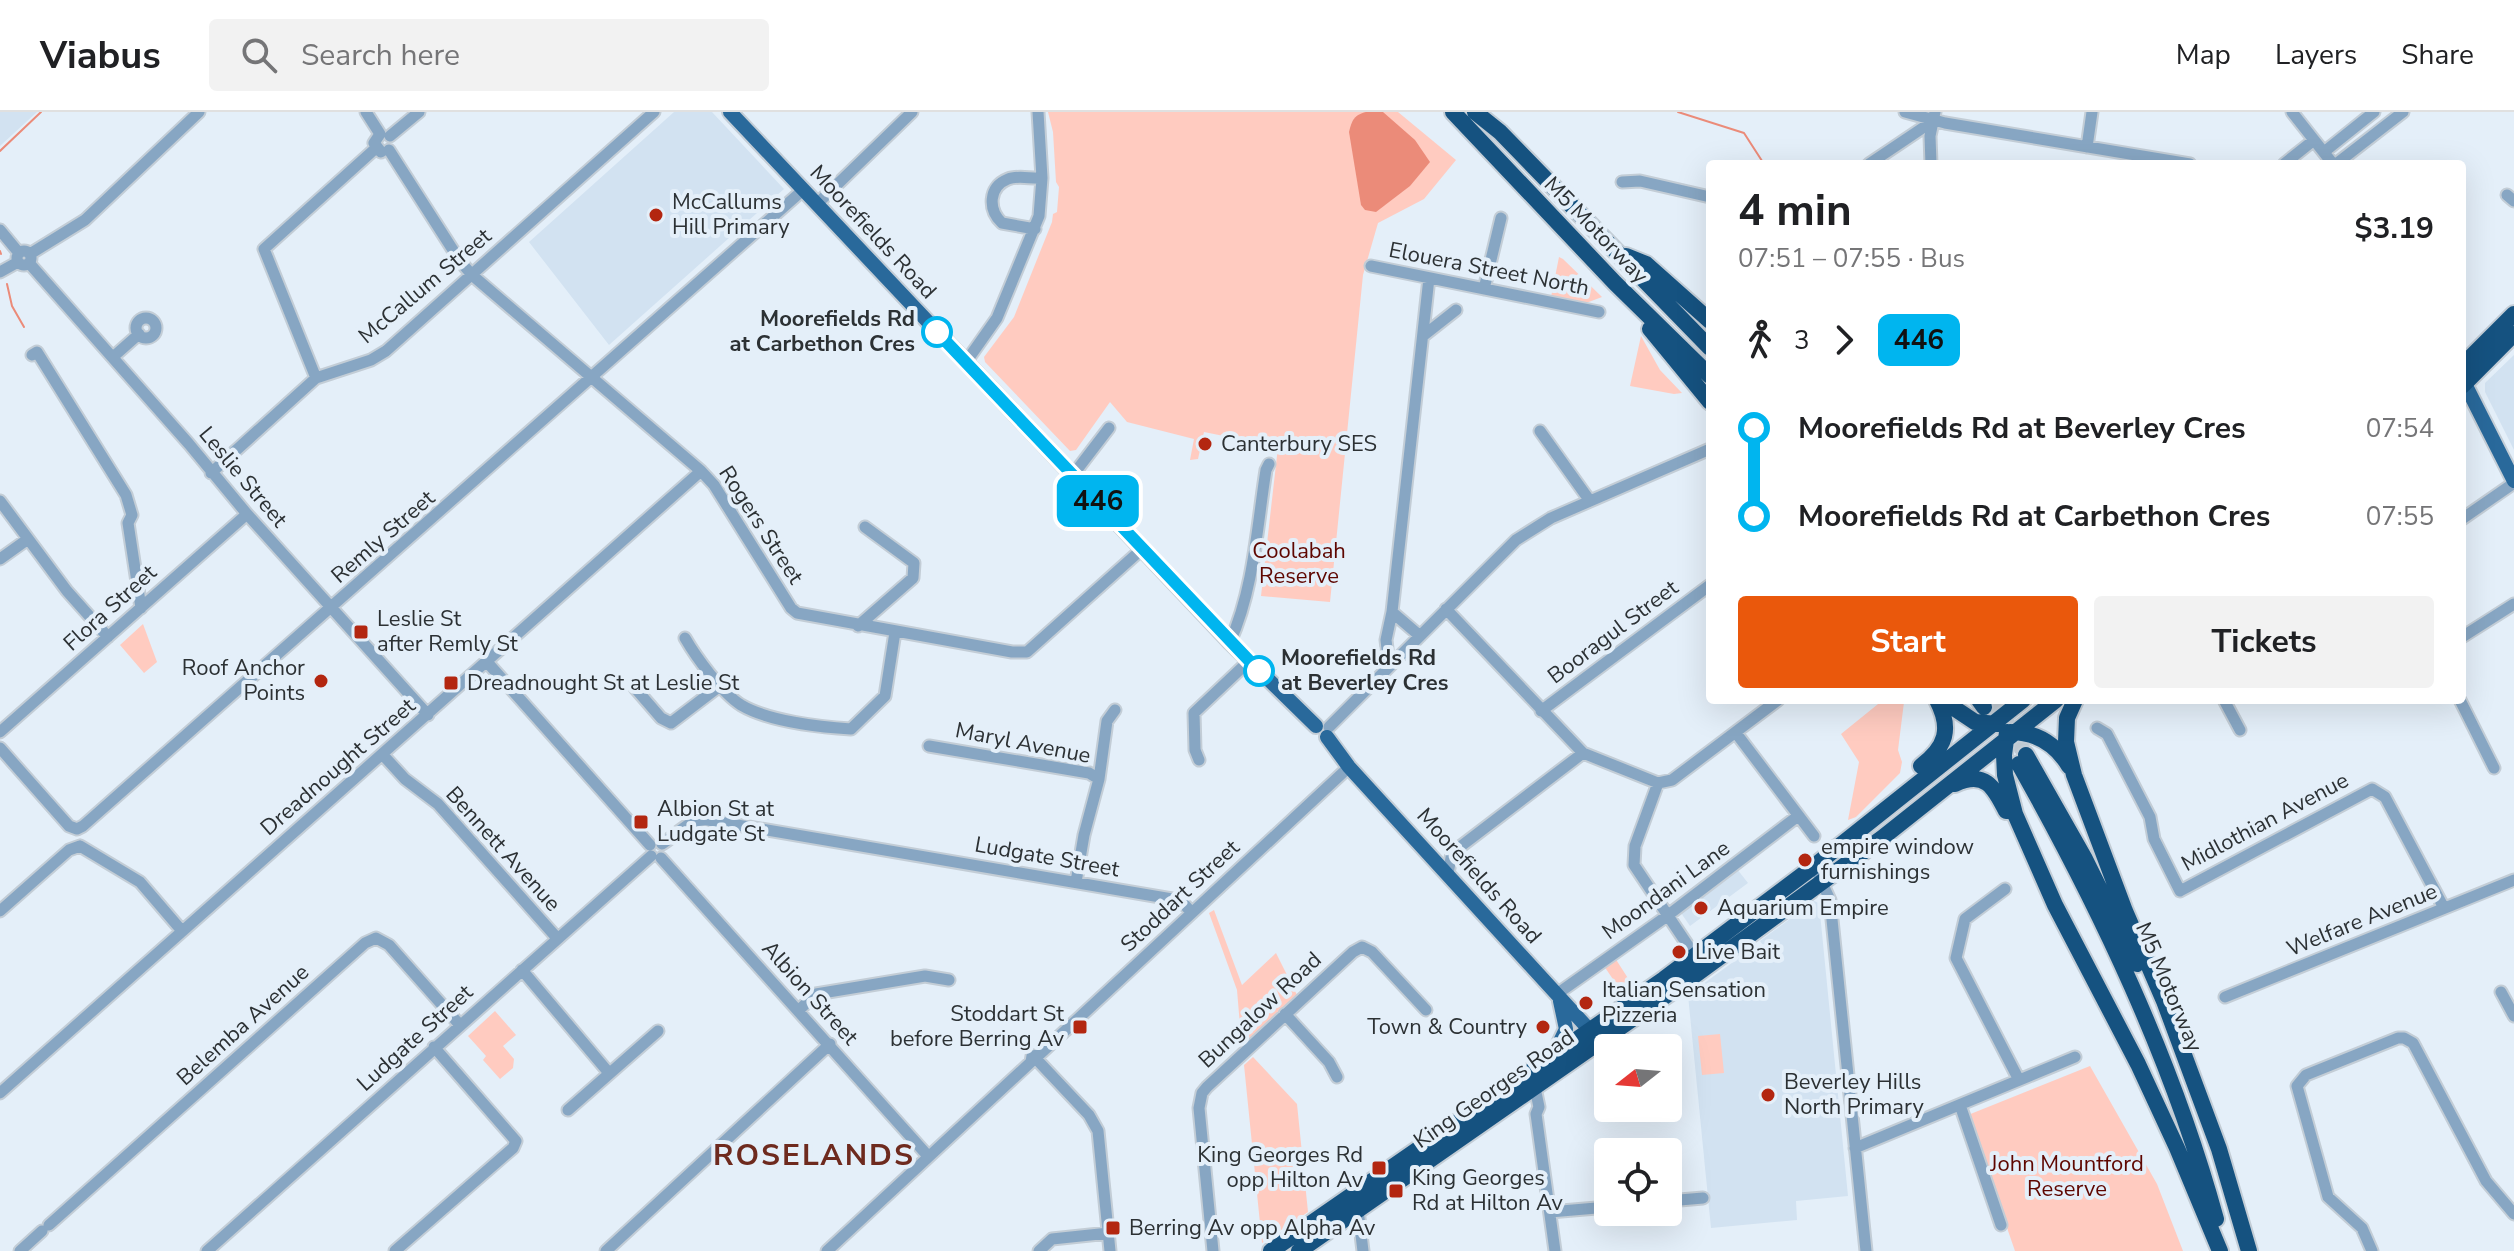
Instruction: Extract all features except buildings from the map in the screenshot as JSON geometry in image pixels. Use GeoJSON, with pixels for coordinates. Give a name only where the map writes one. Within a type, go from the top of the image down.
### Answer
{"type":"FeatureCollection","features":[{"type":"Feature","properties":{"kind":"highway","name":"M5 Motorway"},"geometry":{"type":"LineString","coordinates":[[1453,112],[1615,283],[1706,372]]}},
{"type":"Feature","properties":{"kind":"highway","name":"M5 Motorway"},"geometry":{"type":"LineString","coordinates":[[1475,112],[1500,132],[1706,344]]}},
{"type":"Feature","properties":{"kind":"highway"},"geometry":{"type":"LineString","coordinates":[[1490,112],[1500,132]]}},
{"type":"Feature","properties":{"kind":"highway"},"geometry":{"type":"LineString","coordinates":[[1617,252],[1646,264],[1706,317]]}},
{"type":"Feature","properties":{"kind":"highway"},"geometry":{"type":"LineString","coordinates":[[1615,283],[1706,397]]}},
{"type":"Feature","properties":{"kind":"highway"},"geometry":{"type":"LineString","coordinates":[[2466,362],[2514,314]]}},
{"type":"Feature","properties":{"kind":"highway"},"geometry":{"type":"LineString","coordinates":[[2466,380],[2514,334]]}},
{"type":"Feature","properties":{"kind":"highway"},"geometry":{"type":"LineString","coordinates":[[1837,848],[1941,748],[1945,721],[1940,704]]}},
{"type":"Feature","properties":{"kind":"highway"},"geometry":{"type":"LineString","coordinates":[[1946,704],[1975,722],[2031,733],[2045,740],[2056,749],[2074,775]]}},
{"type":"Feature","properties":{"kind":"highway"},"geometry":{"type":"LineString","coordinates":[[2002,704],[2007,789],[2055,905]]}},
{"type":"Feature","properties":{"kind":"highway","name":"King Georges Road"},"geometry":{"type":"LineString","coordinates":[[1599,1034],[1695,956],[1947,788],[1985,756],[2020,704]]}},
{"type":"Feature","properties":{"kind":"highway"},"geometry":{"type":"LineString","coordinates":[[2003,728],[2035,704]]}},
{"type":"Feature","properties":{"kind":"highway","name":"King Georges Road"},"geometry":{"type":"LineString","coordinates":[[1599,1034],[1817,874],[1837,848],[2003,728],[2048,704]]}},
{"type":"Feature","properties":{"kind":"highway"},"geometry":{"type":"LineString","coordinates":[[2073,704],[2067,718],[2066,742],[2074,775],[2219,1149],[2249,1251]]}},
{"type":"Feature","properties":{"kind":"highway","name":"M5 Motorway"},"geometry":{"type":"LineString","coordinates":[[2223,1251],[2195,1150],[2134,993],[2022,758],[2108,902],[2151,996],[2199,1121],[2241,1251]]}},
{"type":"Feature","properties":{"kind":"highway"},"geometry":{"type":"LineString","coordinates":[[1947,788],[1967,779],[1979,779],[1996,792],[2138,1064],[2223,1251]]}},
{"type":"Feature","properties":{"kind":"highway","name":"King Georges Road"},"geometry":{"type":"LineString","coordinates":[[1271,1251],[1554,1054],[1594,1037]]}},
{"type":"Feature","properties":{"kind":"highway","name":"King Georges Road"},"geometry":{"type":"LineString","coordinates":[[1299,1251],[1535,1088],[1594,1038]]}},
{"type":"Feature","properties":{"kind":"main road","name":"Moorefields Road"},"geometry":{"type":"LineString","coordinates":[[730,112],[1230,642],[1324,730],[1349,767],[1594,1036]]}},
{"type":"Feature","properties":{"kind":"main road"},"geometry":{"type":"LineString","coordinates":[[2466,389],[2514,482]]}},
{"type":"Feature","properties":{"kind":"main road"},"geometry":{"type":"LineString","coordinates":[[1554,1054],[1566,1029],[1558,996]]}},
{"type":"Feature","properties":{"kind":"street"},"geometry":{"type":"LineString","coordinates":[[0,272],[85,220],[199,112]]}},
{"type":"Feature","properties":{"kind":"street"},"geometry":{"type":"LineString","coordinates":[[366,112],[385,135]]}},
{"type":"Feature","properties":{"kind":"street"},"geometry":{"type":"LineString","coordinates":[[316,378],[264,249],[382,149],[375,140],[419,112]]}},
{"type":"Feature","properties":{"kind":"street","name":"McCallum Street"},"geometry":{"type":"LineString","coordinates":[[211,473],[316,378],[382,354],[654,112]]}},
{"type":"Feature","properties":{"kind":"street"},"geometry":{"type":"LineString","coordinates":[[817,204],[912,112]]}},
{"type":"Feature","properties":{"kind":"street"},"geometry":{"type":"LineString","coordinates":[[966,362],[997,318],[1035,229],[1042,204],[1038,112]]}},
{"type":"Feature","properties":{"kind":"street"},"geometry":{"type":"LineString","coordinates":[[1905,112],[2166,160]]}},
{"type":"Feature","properties":{"kind":"street"},"geometry":{"type":"LineString","coordinates":[[2087,147],[2092,112]]}},
{"type":"Feature","properties":{"kind":"street"},"geometry":{"type":"LineString","coordinates":[[2292,112],[2331,160]]}},
{"type":"Feature","properties":{"kind":"street"},"geometry":{"type":"LineString","coordinates":[[2324,152],[2374,112]]}},
{"type":"Feature","properties":{"kind":"street"},"geometry":{"type":"LineString","coordinates":[[2340,160],[2403,112]]}},
{"type":"Feature","properties":{"kind":"street"},"geometry":{"type":"LineString","coordinates":[[1874,160],[1934,116]]}},
{"type":"Feature","properties":{"kind":"street"},"geometry":{"type":"LineString","coordinates":[[1931,160],[1930,136],[1934,116]]}},
{"type":"Feature","properties":{"kind":"street"},"geometry":{"type":"LineString","coordinates":[[2289,160],[2314,140]]}},
{"type":"Feature","properties":{"kind":"street","name":"Rogers Street"},"geometry":{"type":"LineString","coordinates":[[382,149],[472,275],[701,471],[716,488],[791,608],[806,617],[1027,652],[1142,549]]}},
{"type":"Feature","properties":{"kind":"street"},"geometry":{"type":"LineString","coordinates":[[1035,229],[1002,223],[993,210],[992,198],[996,188],[1006,180],[1042,178]]}},
{"type":"Feature","properties":{"kind":"street"},"geometry":{"type":"LineString","coordinates":[[1622,182],[1640,181],[1706,196]]}},
{"type":"Feature","properties":{"kind":"street","name":"Remly Street"},"geometry":{"type":"LineString","coordinates":[[77,829],[803,190]]}},
{"type":"Feature","properties":{"kind":"street"},"geometry":{"type":"LineString","coordinates":[[1484,289],[1501,218]]}},
{"type":"Feature","properties":{"kind":"street","name":"Leslie Street"},"geometry":{"type":"LineString","coordinates":[[0,230],[330,609],[428,715]]}},
{"type":"Feature","properties":{"kind":"street","name":"Elouera Street North"},"geometry":{"type":"LineString","coordinates":[[1371,266],[1599,312]]}},
{"type":"Feature","properties":{"kind":"street"},"geometry":{"type":"LineString","coordinates":[[1389,666],[1386,640],[1392,612],[1429,278]]}},
{"type":"Feature","properties":{"kind":"street"},"geometry":{"type":"LineString","coordinates":[[1423,336],[1456,310]]}},
{"type":"Feature","properties":{"kind":"street"},"geometry":{"type":"LineString","coordinates":[[113,357],[139,334]]}},
{"type":"Feature","properties":{"kind":"street"},"geometry":{"type":"LineString","coordinates":[[32,355],[37,352],[126,495],[132,515],[128,523],[141,608]]}},
{"type":"Feature","properties":{"kind":"street"},"geometry":{"type":"LineString","coordinates":[[1073,475],[1109,428]]}},
{"type":"Feature","properties":{"kind":"street"},"geometry":{"type":"LineString","coordinates":[[1540,431],[1590,501]]}},
{"type":"Feature","properties":{"kind":"street"},"geometry":{"type":"LineString","coordinates":[[1324,730],[1516,540],[1551,518],[1706,451]]}},
{"type":"Feature","properties":{"kind":"street"},"geometry":{"type":"LineString","coordinates":[[1230,642],[1247,586],[1269,464]]}},
{"type":"Feature","properties":{"kind":"street","name":"Dreadnought Street"},"geometry":{"type":"LineString","coordinates":[[0,1093],[701,471]]}},
{"type":"Feature","properties":{"kind":"street"},"geometry":{"type":"LineString","coordinates":[[2466,516],[2514,482]]}},
{"type":"Feature","properties":{"kind":"street"},"geometry":{"type":"LineString","coordinates":[[0,501],[67,591],[108,637]]}},
{"type":"Feature","properties":{"kind":"street","name":"Flora Street"},"geometry":{"type":"LineString","coordinates":[[0,732],[247,514]]}},
{"type":"Feature","properties":{"kind":"street"},"geometry":{"type":"LineString","coordinates":[[858,626],[913,578],[914,563],[865,527]]}},
{"type":"Feature","properties":{"kind":"street"},"geometry":{"type":"LineString","coordinates":[[0,559],[28,539]]}},
{"type":"Feature","properties":{"kind":"street","name":"Booragul Street"},"geometry":{"type":"LineString","coordinates":[[1541,711],[1706,588]]}},
{"type":"Feature","properties":{"kind":"street"},"geometry":{"type":"LineString","coordinates":[[2466,634],[2514,604]]}},
{"type":"Feature","properties":{"kind":"street"},"geometry":{"type":"LineString","coordinates":[[1446,609],[1583,753],[1658,783],[1672,780],[1773,704]]}},
{"type":"Feature","properties":{"kind":"street"},"geometry":{"type":"LineString","coordinates":[[1392,612],[1420,636]]}},
{"type":"Feature","properties":{"kind":"street"},"geometry":{"type":"LineString","coordinates":[[685,638],[694,654],[738,703],[770,716],[851,729],[885,696],[895,632]]}},
{"type":"Feature","properties":{"kind":"street"},"geometry":{"type":"LineString","coordinates":[[1199,760],[1195,750],[1194,713],[1249,661]]}},
{"type":"Feature","properties":{"kind":"street","name":"Albion Street"},"geometry":{"type":"LineString","coordinates":[[487,662],[928,1156]]}},
{"type":"Feature","properties":{"kind":"street"},"geometry":{"type":"LineString","coordinates":[[635,688],[661,718],[671,723],[721,685]]}},
{"type":"Feature","properties":{"kind":"street"},"geometry":{"type":"LineString","coordinates":[[2226,704],[2240,730]]}},
{"type":"Feature","properties":{"kind":"street"},"geometry":{"type":"LineString","coordinates":[[2462,704],[2494,768]]}},
{"type":"Feature","properties":{"kind":"street"},"geometry":{"type":"LineString","coordinates":[[1099,779],[1107,721],[1115,710]]}},
{"type":"Feature","properties":{"kind":"street","name":"Midlothian Avenue"},"geometry":{"type":"LineString","coordinates":[[2097,728],[2107,734],[2150,817],[2154,839],[2180,891],[2372,789],[2385,797],[2444,908]]}},
{"type":"Feature","properties":{"kind":"street"},"geometry":{"type":"LineString","coordinates":[[1736,733],[1814,836]]}},
{"type":"Feature","properties":{"kind":"street","name":"Maryl Avenue"},"geometry":{"type":"LineString","coordinates":[[929,746],[1089,773],[1099,779],[1076,882]]}},
{"type":"Feature","properties":{"kind":"street"},"geometry":{"type":"LineString","coordinates":[[0,748],[69,826],[77,829],[80,846],[140,882],[182,931]]}},
{"type":"Feature","properties":{"kind":"street"},"geometry":{"type":"LineString","coordinates":[[1448,873],[1452,853],[1583,753]]}},
{"type":"Feature","properties":{"kind":"street","name":"Bennett Avenue"},"geometry":{"type":"LineString","coordinates":[[383,755],[405,779],[438,804],[557,938]]}},
{"type":"Feature","properties":{"kind":"street","name":"Stoddart Street"},"geometry":{"type":"LineString","coordinates":[[827,1251],[1037,1060],[1349,767]]}},
{"type":"Feature","properties":{"kind":"street"},"geometry":{"type":"LineString","coordinates":[[1658,783],[1633,856],[1637,873],[1695,956]]}},
{"type":"Feature","properties":{"kind":"street","name":"Moondani Lane"},"geometry":{"type":"LineString","coordinates":[[1558,996],[1798,816]]}},
{"type":"Feature","properties":{"kind":"street","name":"Ludgate Street"},"geometry":{"type":"LineString","coordinates":[[207,1251],[690,822],[708,820],[1172,899],[1183,903],[1192,913]]}},
{"type":"Feature","properties":{"kind":"street"},"geometry":{"type":"LineString","coordinates":[[0,911],[69,850],[80,846]]}},
{"type":"Feature","properties":{"kind":"street"},"geometry":{"type":"LineString","coordinates":[[1817,874],[1830,900],[1866,1251]]}},
{"type":"Feature","properties":{"kind":"street","name":"Welfare Avenue"},"geometry":{"type":"LineString","coordinates":[[2225,997],[2514,880]]}},
{"type":"Feature","properties":{"kind":"street"},"geometry":{"type":"LineString","coordinates":[[2005,889],[1965,919],[1956,958],[2019,1080]]}},
{"type":"Feature","properties":{"kind":"street","name":"Belemba Avenue"},"geometry":{"type":"LineString","coordinates":[[20,1251],[365,943],[376,938],[389,945],[459,1024]]}},
{"type":"Feature","properties":{"kind":"street","name":"Bungalow Road"},"geometry":{"type":"LineString","coordinates":[[1213,1251],[1199,1100],[1207,1087],[1362,947],[1372,952],[1426,1010]]}},
{"type":"Feature","properties":{"kind":"street"},"geometry":{"type":"LineString","coordinates":[[522,970],[609,1073]]}},
{"type":"Feature","properties":{"kind":"street"},"geometry":{"type":"LineString","coordinates":[[799,1010],[816,994],[925,976],[949,980]]}},
{"type":"Feature","properties":{"kind":"street"},"geometry":{"type":"LineString","coordinates":[[2501,992],[2514,1016]]}},
{"type":"Feature","properties":{"kind":"street"},"geometry":{"type":"LineString","coordinates":[[1285,1014],[1329,1062],[1337,1077]]}},
{"type":"Feature","properties":{"kind":"street"},"geometry":{"type":"LineString","coordinates":[[568,1110],[658,1031]]}},
{"type":"Feature","properties":{"kind":"street"},"geometry":{"type":"LineString","coordinates":[[2372,1251],[2362,1228],[2328,1197],[2297,1086],[2306,1075],[2398,1038],[2413,1043],[2486,1181],[2514,1214]]}},
{"type":"Feature","properties":{"kind":"street"},"geometry":{"type":"LineString","coordinates":[[606,1251],[830,1044]]}},
{"type":"Feature","properties":{"kind":"street"},"geometry":{"type":"LineString","coordinates":[[395,1251],[513,1148],[516,1141],[434,1047]]}},
{"type":"Feature","properties":{"kind":"street"},"geometry":{"type":"LineString","coordinates":[[1855,1148],[2075,1057]]}},
{"type":"Feature","properties":{"kind":"street"},"geometry":{"type":"LineString","coordinates":[[1037,1060],[1089,1115],[1098,1131],[1110,1251]]}},
{"type":"Feature","properties":{"kind":"street"},"geometry":{"type":"LineString","coordinates":[[1535,1088],[1555,1251]]}},
{"type":"Feature","properties":{"kind":"street"},"geometry":{"type":"LineString","coordinates":[[1516,1101],[1536,1114]]}},
{"type":"Feature","properties":{"kind":"street"},"geometry":{"type":"LineString","coordinates":[[1960,1105],[2001,1225]]}},
{"type":"Feature","properties":{"kind":"street"},"geometry":{"type":"LineString","coordinates":[[1682,1200],[1703,1198]]}},
{"type":"Feature","properties":{"kind":"street"},"geometry":{"type":"LineString","coordinates":[[1550,1212],[1594,1208]]}},
{"type":"Feature","properties":{"kind":"street"},"geometry":{"type":"LineString","coordinates":[[1358,1210],[1363,1251]]}},
{"type":"Feature","properties":{"kind":"street"},"geometry":{"type":"LineString","coordinates":[[1039,1251],[1052,1239],[1109,1233]]}},
{"type":"Feature","properties":{"kind":"shaded area"},"geometry":{"type":"Polygon","coordinates":[[[0,112],[37,112],[0,146],[0,112]]]}},
{"type":"Feature","properties":{"kind":"shaded area","name":"McCallums Hill Primary"},"geometry":{"type":"Polygon","coordinates":[[[674,112],[712,112],[784,189],[609,345],[529,242],[674,112]]]}},
{"type":"Feature","properties":{"kind":"shaded area"},"geometry":{"type":"Polygon","coordinates":[[[1366,112],[1383,112],[1415,140],[1430,162],[1410,186],[1376,212],[1365,210],[1361,205],[1349,132],[1354,119],[1366,112]]]}},
{"type":"Feature","properties":{"kind":"shaded area"},"geometry":{"type":"Polygon","coordinates":[[[2514,355],[2514,450],[2485,392],[2485,383],[2514,355]]]}},
{"type":"Feature","properties":{"kind":"shaded area"},"geometry":{"type":"Polygon","coordinates":[[[1737,869],[1748,883],[1690,926],[1679,910],[1737,869]]]}},
{"type":"Feature","properties":{"kind":"shaded area","name":"Beverley Hills North Primary"},"geometry":{"type":"Polygon","coordinates":[[[1814,901],[1819,903],[1848,1196],[1796,1201],[1797,1220],[1711,1228],[1688,995],[1740,957],[1745,963],[1765,948],[1760,941],[1814,901]]]}},
{"type":"Feature","properties":{"kind":"green space","name":"Coolabah Reserve"},"geometry":{"type":"Polygon","coordinates":[[[1048,112],[1398,112],[1456,160],[1424,199],[1378,223],[1363,275],[1330,602],[1261,596],[1278,447],[1204,432],[1198,459],[1190,460],[1194,439],[1127,422],[1110,402],[1076,450],[1070,451],[985,362],[984,357],[1014,317],[1053,214],[1057,212],[1059,187],[1048,112]]]}},
{"type":"Feature","properties":{"kind":"green space"},"geometry":{"type":"Polygon","coordinates":[[[1559,257],[1602,297],[1586,303],[1551,297],[1559,257]]]}},
{"type":"Feature","properties":{"kind":"green space"},"geometry":{"type":"Polygon","coordinates":[[[1641,336],[1660,370],[1682,393],[1630,386],[1641,336]]]}},
{"type":"Feature","properties":{"kind":"green space"},"geometry":{"type":"Polygon","coordinates":[[[143,624],[157,662],[144,673],[120,645],[143,624]]]}},
{"type":"Feature","properties":{"kind":"green space"},"geometry":{"type":"Polygon","coordinates":[[[1878,704],[1904,704],[1898,750],[1902,762],[1900,773],[1856,817],[1848,820],[1859,762],[1841,734],[1878,704]]]}},
{"type":"Feature","properties":{"kind":"green space"},"geometry":{"type":"Polygon","coordinates":[[[1214,910],[1242,985],[1276,953],[1298,997],[1242,1049],[1237,990],[1209,913],[1214,910]]]}},
{"type":"Feature","properties":{"kind":"green space"},"geometry":{"type":"Polygon","coordinates":[[[1615,958],[1633,986],[1623,994],[1604,966],[1615,958]]]}},
{"type":"Feature","properties":{"kind":"green space"},"geometry":{"type":"Polygon","coordinates":[[[495,1011],[516,1035],[503,1046],[514,1059],[513,1068],[500,1079],[483,1060],[486,1056],[468,1036],[495,1011]]]}},
{"type":"Feature","properties":{"kind":"green space"},"geometry":{"type":"Polygon","coordinates":[[[1720,1034],[1724,1073],[1702,1075],[1698,1036],[1720,1034]]]}},
{"type":"Feature","properties":{"kind":"green space"},"geometry":{"type":"Polygon","coordinates":[[[1253,1057],[1297,1104],[1308,1212],[1262,1243],[1244,1065],[1253,1057]]]}},
{"type":"Feature","properties":{"kind":"green space","name":"John Mountford Reserve"},"geometry":{"type":"Polygon","coordinates":[[[2090,1066],[2157,1184],[2183,1251],[2015,1251],[1968,1115],[2090,1066]]]}},
{"type":"Feature","properties":{"kind":"waterway"},"geometry":{"type":"LineString","coordinates":[[0,151],[41,112]]}},
{"type":"Feature","properties":{"kind":"waterway"},"geometry":{"type":"LineString","coordinates":[[1678,112],[1744,133],[1761,160]]}},
{"type":"Feature","properties":{"kind":"waterway"},"geometry":{"type":"LineString","coordinates":[[7,284],[12,306],[24,327]]}},
{"type":"Feature","properties":{"kind":"waterway"},"geometry":{"type":"LineString","coordinates":[[138,551],[143,582]]}},
{"type":"Feature","properties":{"kind":"tunnel"},"geometry":{"type":"LineString","coordinates":[[1994,704],[2026,755]]}},
{"type":"Feature","properties":{"kind":"bus line","name":"446"},"geometry":{"type":"LineString","coordinates":[[937,332],[1259,671]]}},
{"type":"Feature","properties":{"kind":"place","name":"McCallums Hill Primary"},"geometry":{"type":"Point","coordinates":[656,215]}},
{"type":"Feature","properties":{"kind":"place","name":"Moorefields Rd at Carbethon Cres"},"geometry":{"type":"Point","coordinates":[937,332]}},
{"type":"Feature","properties":{"kind":"place","name":"Canterbury SES"},"geometry":{"type":"Point","coordinates":[1205,444]}},
{"type":"Feature","properties":{"kind":"place","name":"Leslie St after Remly St"},"geometry":{"type":"Point","coordinates":[361,632]}},
{"type":"Feature","properties":{"kind":"place","name":"Moorefields Rd at Beverley Cres"},"geometry":{"type":"Point","coordinates":[1259,671]}},
{"type":"Feature","properties":{"kind":"place","name":"Roof Anchor Points"},"geometry":{"type":"Point","coordinates":[321,681]}},
{"type":"Feature","properties":{"kind":"place","name":"Dreadnought St at Leslie St"},"geometry":{"type":"Point","coordinates":[451,683]}},
{"type":"Feature","properties":{"kind":"place","name":"Albion St at Ludgate St"},"geometry":{"type":"Point","coordinates":[641,822]}},
{"type":"Feature","properties":{"kind":"place","name":"empire window furnishings"},"geometry":{"type":"Point","coordinates":[1805,860]}},
{"type":"Feature","properties":{"kind":"place","name":"Aquarium Empire"},"geometry":{"type":"Point","coordinates":[1701,908]}},
{"type":"Feature","properties":{"kind":"place","name":"Live Bait"},"geometry":{"type":"Point","coordinates":[1679,952]}},
{"type":"Feature","properties":{"kind":"place","name":"Italian Sensation Pizzeria"},"geometry":{"type":"Point","coordinates":[1586,1003]}},
{"type":"Feature","properties":{"kind":"place","name":"Stoddart St before Berring Av"},"geometry":{"type":"Point","coordinates":[1080,1027]}},
{"type":"Feature","properties":{"kind":"place","name":"Town & Country"},"geometry":{"type":"Point","coordinates":[1543,1027]}},
{"type":"Feature","properties":{"kind":"place","name":"Beverley Hills North Primary"},"geometry":{"type":"Point","coordinates":[1768,1095]}},
{"type":"Feature","properties":{"kind":"place","name":"King Georges Rd opp Hilton Av"},"geometry":{"type":"Point","coordinates":[1379,1168]}},
{"type":"Feature","properties":{"kind":"place","name":"King Georges Rd at Hilton Av"},"geometry":{"type":"Point","coordinates":[1396,1191]}},
{"type":"Feature","properties":{"kind":"place","name":"Berring Av opp Alpha Av"},"geometry":{"type":"Point","coordinates":[1113,1228]}},
{"type":"Feature","properties":{"kind":"district","name":"ROSELANDS"},"geometry":{"type":"Point","coordinates":[814,1155]}}]}
